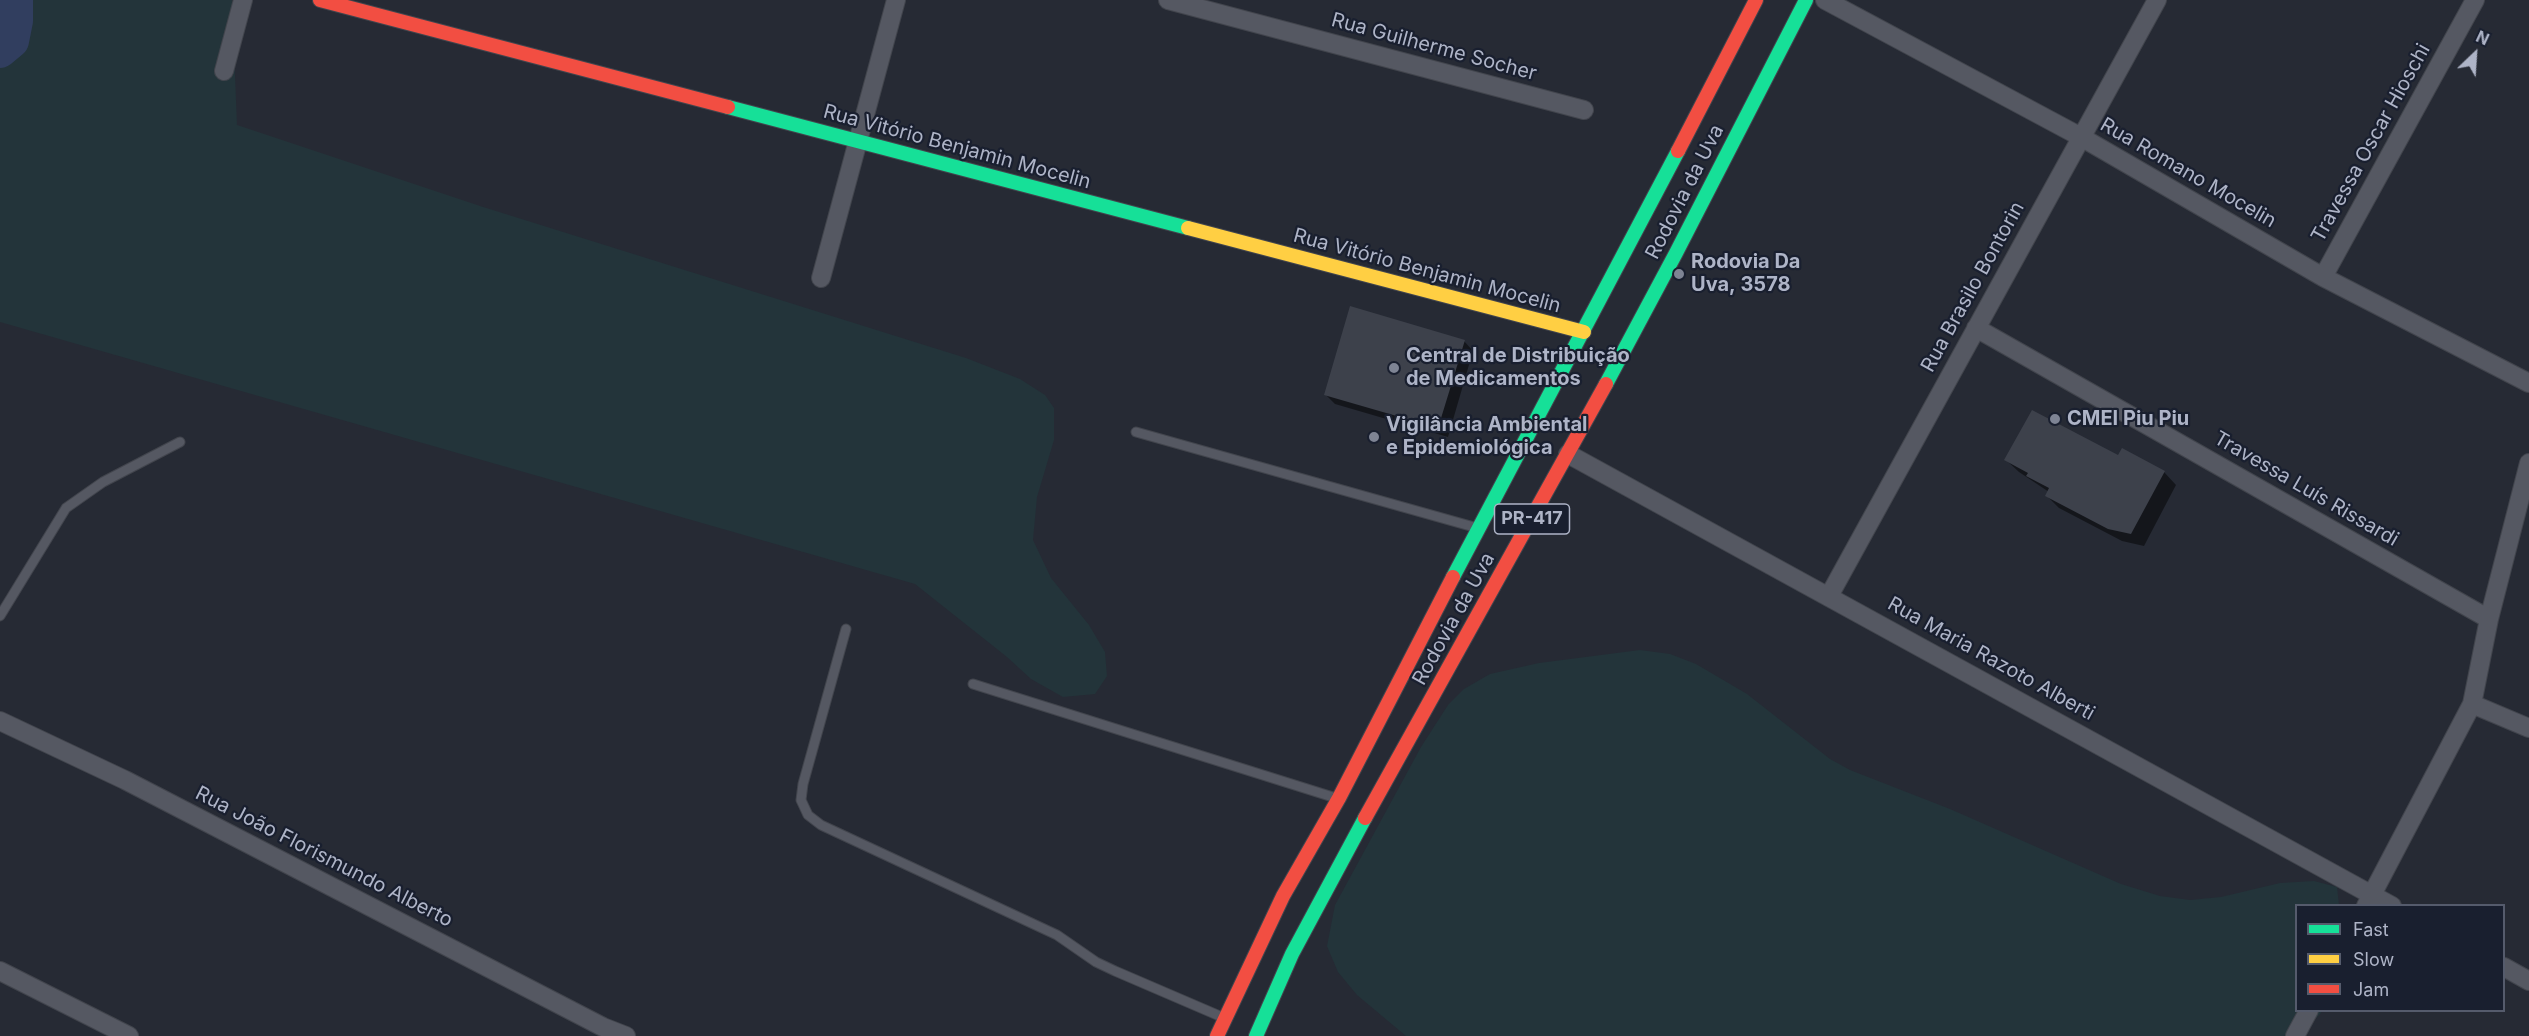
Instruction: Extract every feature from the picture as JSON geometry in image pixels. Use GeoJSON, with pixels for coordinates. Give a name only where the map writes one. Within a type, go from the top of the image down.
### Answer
{"type":"FeatureCollection","features":[{"type":"Feature","properties":{"kind":"main road","name":"Rua Vitório Benjamin Mocelin"},"geometry":{"type":"LineString","coordinates":[[321,0],[1584,333]]}},
{"type":"Feature","properties":{"kind":"main road","name":"Rodovia da Uva"},"geometry":{"type":"LineString","coordinates":[[1216,1036],[1283,896],[1339,798],[1478,528],[1584,333],[1756,0]]}},
{"type":"Feature","properties":{"kind":"main road","name":"Rodovia da Uva"},"geometry":{"type":"LineString","coordinates":[[1256,1036],[1293,954],[1333,876],[1568,454],[1676,253],[1806,0]]}},
{"type":"Feature","properties":{"kind":"street"},"geometry":{"type":"LineString","coordinates":[[224,71],[243,0]]}},
{"type":"Feature","properties":{"kind":"street"},"geometry":{"type":"LineString","coordinates":[[821,278],[896,0]]}},
{"type":"Feature","properties":{"kind":"street","name":"Rua Guilherme Socher"},"geometry":{"type":"LineString","coordinates":[[1168,0],[1584,110]]}},
{"type":"Feature","properties":{"kind":"street","name":"Rua Romano Mocelin"},"geometry":{"type":"LineString","coordinates":[[1825,0],[2081,137],[2323,277],[2529,383]]}},
{"type":"Feature","properties":{"kind":"street","name":"Rua Brasilo Bontorin"},"geometry":{"type":"LineString","coordinates":[[1829,596],[2157,0]]}},
{"type":"Feature","properties":{"kind":"street","name":"Travessa Oscar Hioschi"},"geometry":{"type":"LineString","coordinates":[[2323,277],[2475,0]]}},
{"type":"Feature","properties":{"kind":"street","name":"Travessa Luís Rissardi"},"geometry":{"type":"LineString","coordinates":[[1976,328],[2489,619]]}},
{"type":"Feature","properties":{"kind":"street","name":"Rua Maria Razoto Alberti"},"geometry":{"type":"LineString","coordinates":[[1568,454],[1829,596],[2369,900],[2384,904]]}},
{"type":"Feature","properties":{"kind":"street"},"geometry":{"type":"LineString","coordinates":[[2369,900],[2472,704],[2489,619],[2529,463]]}},
{"type":"Feature","properties":{"kind":"street"},"geometry":{"type":"LineString","coordinates":[[2472,704],[2529,728]]}},
{"type":"Feature","properties":{"kind":"street","name":"Rua João Florismundo Alberto"},"geometry":{"type":"LineString","coordinates":[[0,721],[125,780],[603,1031],[626,1036]]}},
{"type":"Feature","properties":{"kind":"street"},"geometry":{"type":"LineString","coordinates":[[2505,968],[2529,981]]}},
{"type":"Feature","properties":{"kind":"street"},"geometry":{"type":"LineString","coordinates":[[0,970],[129,1036]]}},
{"type":"Feature","properties":{"kind":"street"},"geometry":{"type":"LineString","coordinates":[[2295,1036],[2308,1012]]}},
{"type":"Feature","properties":{"kind":"lane"},"geometry":{"type":"LineString","coordinates":[[1136,432],[1478,528]]}},
{"type":"Feature","properties":{"kind":"lane"},"geometry":{"type":"LineString","coordinates":[[0,616],[66,508],[103,482],[180,442]]}},
{"type":"Feature","properties":{"kind":"lane"},"geometry":{"type":"LineString","coordinates":[[846,629],[803,784],[801,800],[808,815],[821,825],[1057,935],[1096,962],[1225,1017]]}},
{"type":"Feature","properties":{"kind":"lane"},"geometry":{"type":"LineString","coordinates":[[973,684],[1339,798]]}},
{"type":"Feature","properties":{"kind":"shaded area"},"geometry":{"type":"Polygon","coordinates":[[[0,0],[232,0],[237,125],[480,206],[966,358],[1020,379],[1045,395],[1054,408],[1054,440],[1037,497],[1033,540],[1051,578],[1089,625],[1105,652],[1107,676],[1095,694],[1063,697],[1031,679],[1007,657],[915,584],[0,322],[0,0]]]}},
{"type":"Feature","properties":{"kind":"shaded area"},"geometry":{"type":"Polygon","coordinates":[[[1640,650],[1670,654],[1696,664],[1747,694],[1830,759],[1850,770],[1950,809],[2121,884],[2160,896],[2190,900],[2221,897],[2280,883],[2314,881],[2337,887],[2339,904],[2295,904],[2295,1012],[2321,1012],[2299,1036],[1406,1036],[1357,995],[1338,972],[1327,946],[1335,905],[1421,747],[1448,705],[1464,689],[1490,674],[1539,663],[1640,650]]]}},
{"type":"Feature","properties":{"kind":"building","name":"Central de Distribuição de Medicamentos"},"geometry":{"type":"Polygon","coordinates":[[[1350,306],[1465,340],[1438,428],[1324,395],[1350,306]]]}},
{"type":"Feature","properties":{"kind":"building"},"geometry":{"type":"Polygon","coordinates":[[[2032,410],[2118,455],[2122,448],[2165,471],[2131,534],[2108,529],[2045,496],[2049,488],[2026,476],[2028,473],[2004,460],[2032,410]]]}},
{"type":"Feature","properties":{"kind":"waterway"},"geometry":{"type":"LineString","coordinates":[[0,51],[12,41],[16,21],[16,0]]}},
{"type":"Feature","properties":{"kind":"traffic: fast"},"geometry":{"type":"LineString","coordinates":[[1606,384],[1806,0]]}},
{"type":"Feature","properties":{"kind":"traffic: fast"},"geometry":{"type":"LineString","coordinates":[[728,107],[1188,228]]}},
{"type":"Feature","properties":{"kind":"traffic: fast"},"geometry":{"type":"LineString","coordinates":[[1453,577],[1678,151]]}},
{"type":"Feature","properties":{"kind":"traffic: fast"},"geometry":{"type":"LineString","coordinates":[[1256,1036],[1292,954],[1365,818]]}},
{"type":"Feature","properties":{"kind":"traffic: slow"},"geometry":{"type":"LineString","coordinates":[[1188,228],[1584,332]]}},
{"type":"Feature","properties":{"kind":"traffic: jam"},"geometry":{"type":"LineString","coordinates":[[320,0],[728,107]]}},
{"type":"Feature","properties":{"kind":"traffic: jam"},"geometry":{"type":"LineString","coordinates":[[1678,151],[1756,0]]}},
{"type":"Feature","properties":{"kind":"traffic: jam"},"geometry":{"type":"LineString","coordinates":[[1365,818],[1606,384]]}},
{"type":"Feature","properties":{"kind":"traffic: jam"},"geometry":{"type":"LineString","coordinates":[[1217,1036],[1283,896],[1339,798],[1453,577]]}},
{"type":"Feature","properties":{"kind":"place","name":"Rodovia Da Uva, 3578"},"geometry":{"type":"Point","coordinates":[1679,274]}},
{"type":"Feature","properties":{"kind":"place","name":"Central de Distribuição de Medicamentos"},"geometry":{"type":"Point","coordinates":[1394,368]}},
{"type":"Feature","properties":{"kind":"place","name":"CMEI Piu Piu"},"geometry":{"type":"Point","coordinates":[2055,419]}},
{"type":"Feature","properties":{"kind":"place","name":"Vigilância Ambiental e Epidemiológica"},"geometry":{"type":"Point","coordinates":[1374,437]}}]}
